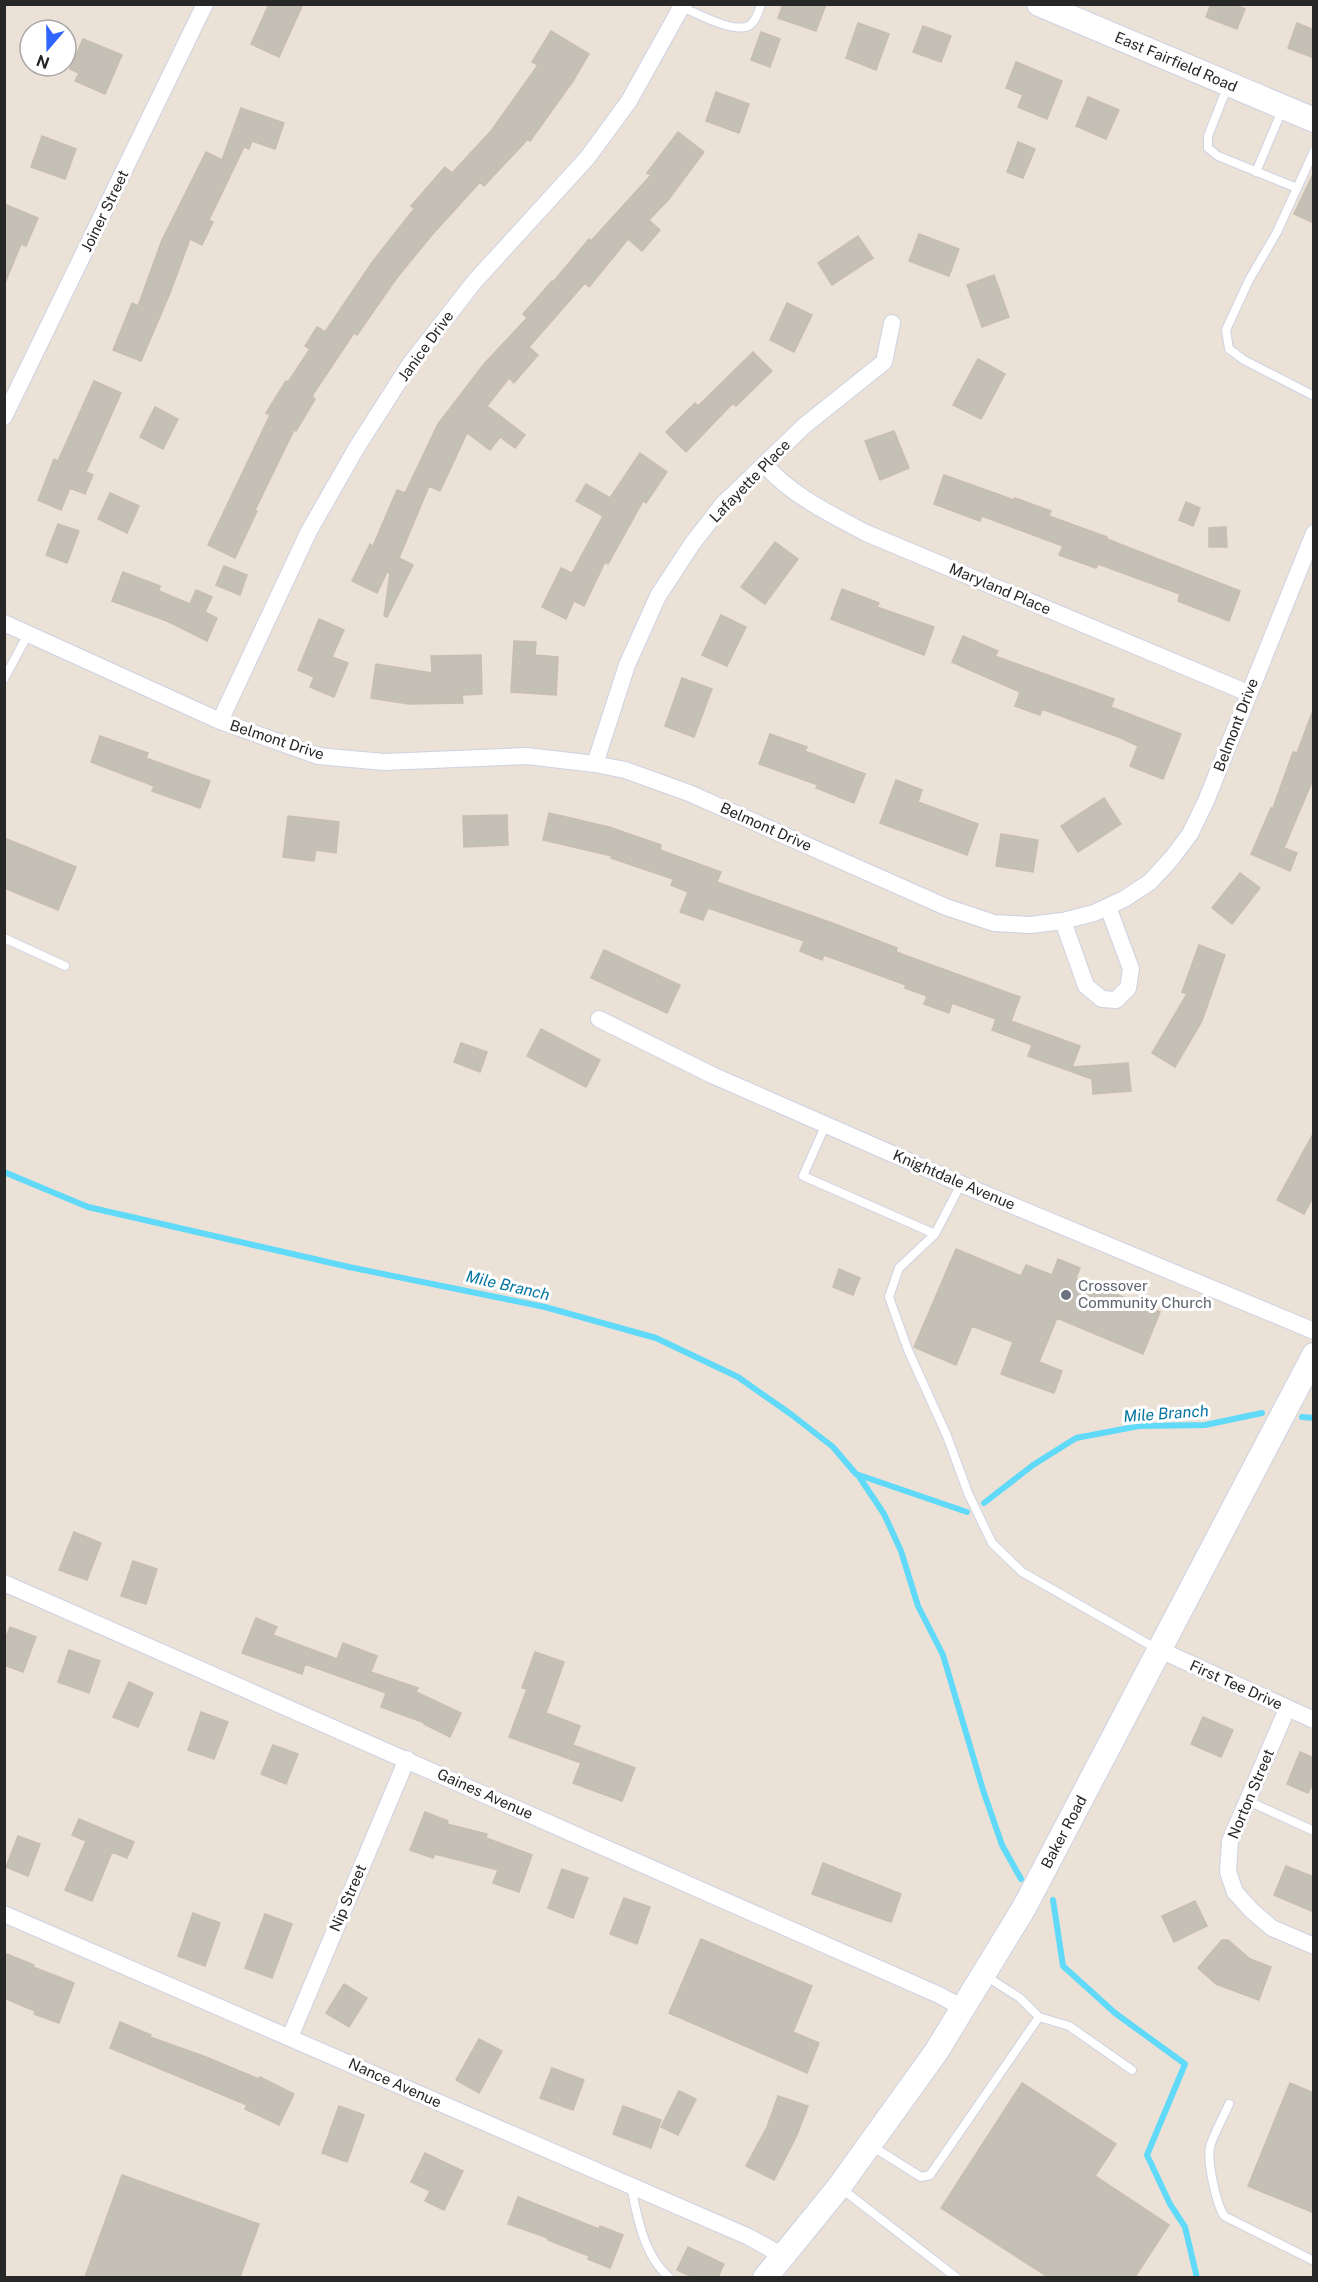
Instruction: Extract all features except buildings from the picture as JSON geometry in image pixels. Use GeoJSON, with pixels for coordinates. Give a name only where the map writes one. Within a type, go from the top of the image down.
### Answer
{"type":"FeatureCollection","features":[{"type":"Feature","properties":{"kind":"street","name":"Joiner Street"},"geometry":{"type":"LineString","coordinates":[[4,417],[205,4]]}},
{"type":"Feature","properties":{"kind":"street","name":"East Fairfield Road"},"geometry":{"type":"LineString","coordinates":[[1039,4],[1314,120]]}},
{"type":"Feature","properties":{"kind":"street","name":"Janice Drive"},"geometry":{"type":"LineString","coordinates":[[220,721],[309,531],[357,447],[410,364],[475,281],[588,157],[629,101],[682,6]]}},
{"type":"Feature","properties":{"kind":"street","name":"Lafayette Place"},"geometry":{"type":"LineString","coordinates":[[595,764],[627,665],[658,596],[692,544],[723,504],[804,426],[884,362],[892,323]]}},
{"type":"Feature","properties":{"kind":"street","name":"Maryland Place"},"geometry":{"type":"LineString","coordinates":[[764,464],[779,481],[805,501],[866,533],[1248,693]]}},
{"type":"Feature","properties":{"kind":"street","name":"Belmont Drive"},"geometry":{"type":"LineString","coordinates":[[4,623],[220,721],[318,756],[384,762],[527,756],[625,770],[689,793],[946,908],[994,923],[1030,925],[1063,921],[1094,913],[1124,899],[1150,882],[1190,834],[1206,801],[1314,533]]}},
{"type":"Feature","properties":{"kind":"street"},"geometry":{"type":"LineString","coordinates":[[1063,921],[1086,986],[1102,999],[1116,1000],[1128,988],[1131,969],[1108,907]]}},
{"type":"Feature","properties":{"kind":"street","name":"Knightdale Avenue"},"geometry":{"type":"LineString","coordinates":[[599,1019],[712,1075],[961,1184],[1314,1331]]}},
{"type":"Feature","properties":{"kind":"street","name":"Baker Road"},"geometry":{"type":"LineString","coordinates":[[765,2277],[839,2187],[936,2052],[1024,1908],[1314,1355]]}},
{"type":"Feature","properties":{"kind":"street","name":"Gaines Avenue"},"geometry":{"type":"LineString","coordinates":[[4,1583],[939,1995],[963,2008]]}},
{"type":"Feature","properties":{"kind":"street","name":"First Tee Drive"},"geometry":{"type":"LineString","coordinates":[[1160,1650],[1314,1720]]}},
{"type":"Feature","properties":{"kind":"street","name":"Norton Street"},"geometry":{"type":"LineString","coordinates":[[1287,1709],[1230,1841],[1228,1872],[1235,1892],[1251,1910],[1272,1928],[1314,1946]]}},
{"type":"Feature","properties":{"kind":"street","name":"Nip Street"},"geometry":{"type":"LineString","coordinates":[[290,2037],[407,1760]]}},
{"type":"Feature","properties":{"kind":"street","name":"Nance Avenue"},"geometry":{"type":"LineString","coordinates":[[4,1914],[631,2185],[749,2237],[783,2256]]}},
{"type":"Feature","properties":{"kind":"lane"},"geometry":{"type":"LineString","coordinates":[[682,6],[734,28],[745,28],[755,20],[761,4]]}},
{"type":"Feature","properties":{"kind":"lane"},"geometry":{"type":"LineString","coordinates":[[1228,84],[1208,136],[1208,148],[1218,156],[1297,188]]}},
{"type":"Feature","properties":{"kind":"lane"},"geometry":{"type":"LineString","coordinates":[[1256,172],[1284,107]]}},
{"type":"Feature","properties":{"kind":"lane"},"geometry":{"type":"LineString","coordinates":[[1314,151],[1277,232],[1249,280],[1226,330],[1229,349],[1244,360],[1314,396]]}},
{"type":"Feature","properties":{"kind":"lane"},"geometry":{"type":"LineString","coordinates":[[4,679],[28,634]]}},
{"type":"Feature","properties":{"kind":"lane"},"geometry":{"type":"LineString","coordinates":[[4,938],[65,966]]}},
{"type":"Feature","properties":{"kind":"lane"},"geometry":{"type":"LineString","coordinates":[[826,1124],[803,1176],[935,1234]]}},
{"type":"Feature","properties":{"kind":"lane"},"geometry":{"type":"LineString","coordinates":[[961,1184],[935,1234],[899,1268],[889,1297],[908,1350],[947,1436],[968,1493],[992,1543],[1022,1572],[1160,1650]]}},
{"type":"Feature","properties":{"kind":"lane"},"geometry":{"type":"LineString","coordinates":[[1248,1801],[1314,1831]]}},
{"type":"Feature","properties":{"kind":"lane"},"geometry":{"type":"LineString","coordinates":[[984,1975],[1020,1998],[1039,2017],[1068,2026],[1132,2070]]}},
{"type":"Feature","properties":{"kind":"lane"},"geometry":{"type":"LineString","coordinates":[[869,2145],[921,2177],[930,2175],[1039,2017]]}},
{"type":"Feature","properties":{"kind":"lane"},"geometry":{"type":"LineString","coordinates":[[1228,2104],[1210,2148],[1219,2208],[1224,2216],[1314,2261]]}},
{"type":"Feature","properties":{"kind":"lane"},"geometry":{"type":"LineString","coordinates":[[631,2185],[637,2220],[656,2261],[670,2277]]}},
{"type":"Feature","properties":{"kind":"lane"},"geometry":{"type":"LineString","coordinates":[[839,2187],[957,2277]]}},
{"type":"Feature","properties":{"kind":"waterway","name":"Mile Branch"},"geometry":{"type":"LineString","coordinates":[[4,1172],[88,1207],[349,1267],[545,1307],[656,1338],[738,1377],[833,1447],[856,1474],[967,1512]]}},
{"type":"Feature","properties":{"kind":"waterway","name":"Mile Branch"},"geometry":{"type":"LineString","coordinates":[[984,1503],[1033,1465],[1076,1438],[1139,1426],[1205,1425],[1262,1413]]}},
{"type":"Feature","properties":{"kind":"waterway","name":"Mile Branch"},"geometry":{"type":"LineString","coordinates":[[1302,1417],[1314,1418]]}},
{"type":"Feature","properties":{"kind":"waterway"},"geometry":{"type":"LineString","coordinates":[[858,1475],[884,1514],[901,1551],[918,1606],[943,1655],[983,1790],[1002,1845],[1021,1879]]}},
{"type":"Feature","properties":{"kind":"waterway"},"geometry":{"type":"LineString","coordinates":[[1053,1900],[1063,1966],[1115,2013],[1185,2064],[1147,2155],[1170,2204],[1185,2227],[1197,2278]]}},
{"type":"Feature","properties":{"kind":"place","name":"Crossover Community Church"},"geometry":{"type":"Point","coordinates":[1066,1295]}}]}
